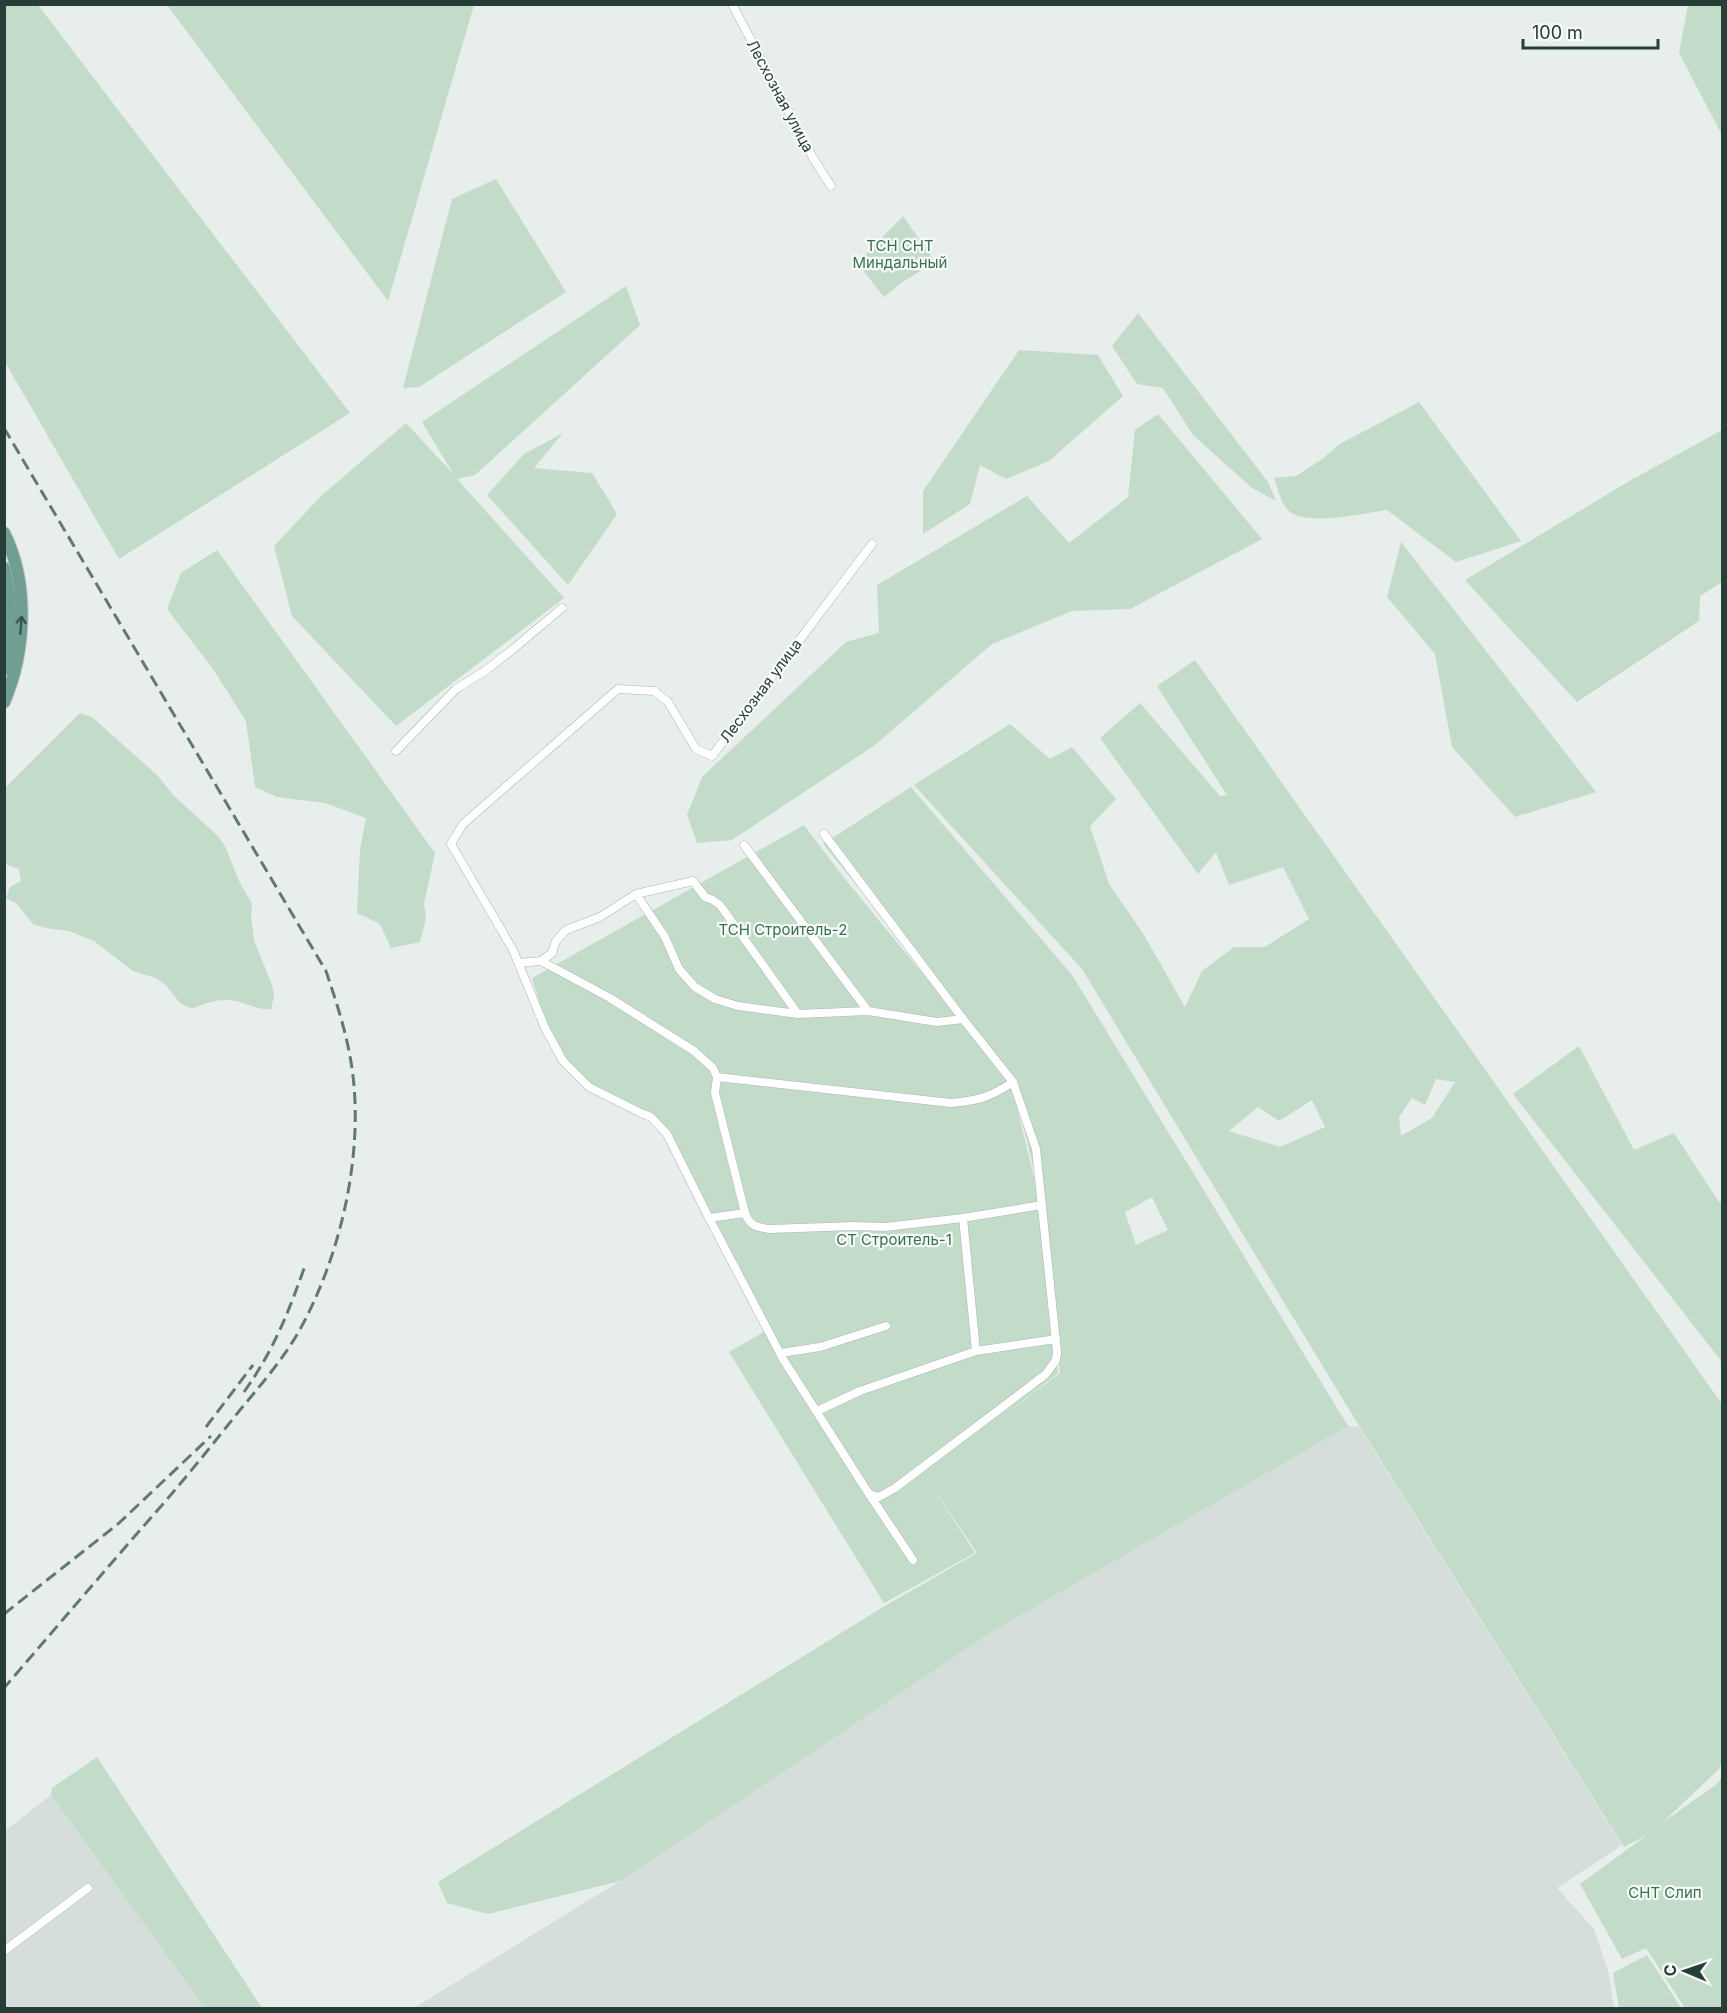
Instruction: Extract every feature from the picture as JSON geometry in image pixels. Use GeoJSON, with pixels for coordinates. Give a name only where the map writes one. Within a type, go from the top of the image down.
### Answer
{"type":"FeatureCollection","features":[{"type":"Feature","properties":{"kind":"main road"},"geometry":{"type":"LineString","coordinates":[[4,533],[19,580],[22,613],[17,665],[4,702]]}},
{"type":"Feature","properties":{"kind":"main road"},"geometry":{"type":"LineString","coordinates":[[4,568],[9,586],[11,618],[4,669]]}},
{"type":"Feature","properties":{"kind":"street","name":"Лесхозная улица"},"geometry":{"type":"LineString","coordinates":[[732,4],[813,158],[831,186]]}},
{"type":"Feature","properties":{"kind":"street","name":"Лесхозная улица"},"geometry":{"type":"LineString","coordinates":[[519,963],[451,844],[463,824],[618,689],[654,691],[668,702],[696,749],[712,756],[872,544]]}},
{"type":"Feature","properties":{"kind":"street"},"geometry":{"type":"LineString","coordinates":[[396,751],[456,689],[485,671],[562,608]]}},
{"type":"Feature","properties":{"kind":"street"},"geometry":{"type":"LineString","coordinates":[[824,834],[1013,1082],[1036,1149],[1057,1352],[1056,1360],[1046,1374],[895,1488],[879,1497],[869,1494]]}},
{"type":"Feature","properties":{"kind":"street"},"geometry":{"type":"LineString","coordinates":[[744,845],[868,1011]]}},
{"type":"Feature","properties":{"kind":"street"},"geometry":{"type":"LineString","coordinates":[[798,1014],[720,905],[705,897],[693,881],[636,894],[600,917],[566,930],[556,941],[552,953],[541,961],[519,963],[545,1028],[563,1061],[589,1087],[651,1117],[667,1134],[781,1353],[913,1560]]}},
{"type":"Feature","properties":{"kind":"street"},"geometry":{"type":"LineString","coordinates":[[636,894],[665,937],[679,969],[695,987],[715,999],[738,1006],[798,1014],[868,1011],[938,1022],[963,1019]]}},
{"type":"Feature","properties":{"kind":"street"},"geometry":{"type":"LineString","coordinates":[[541,961],[610,998],[694,1051],[713,1068],[717,1077],[715,1093],[745,1213],[749,1223],[755,1227],[769,1229],[885,1227],[963,1218],[1042,1205]]}},
{"type":"Feature","properties":{"kind":"street"},"geometry":{"type":"LineString","coordinates":[[717,1077],[951,1102],[973,1101],[994,1094],[1013,1082]]}},
{"type":"Feature","properties":{"kind":"street"},"geometry":{"type":"LineString","coordinates":[[709,1218],[745,1213]]}},
{"type":"Feature","properties":{"kind":"street"},"geometry":{"type":"LineString","coordinates":[[963,1218],[976,1351]]}},
{"type":"Feature","properties":{"kind":"street"},"geometry":{"type":"LineString","coordinates":[[781,1353],[820,1347],[886,1326]]}},
{"type":"Feature","properties":{"kind":"street"},"geometry":{"type":"LineString","coordinates":[[817,1412],[860,1391],[976,1351],[1056,1339]]}},
{"type":"Feature","properties":{"kind":"street"},"geometry":{"type":"LineString","coordinates":[[4,1951],[88,1888]]}},
{"type":"Feature","properties":{"kind":"shaded area"},"geometry":{"type":"Polygon","coordinates":[[[1348,1426],[1359,1427],[1622,1845],[1557,1888],[1594,1929],[1609,1975],[1614,2008],[414,2008],[620,1881],[992,1632],[1348,1426]]]}},
{"type":"Feature","properties":{"kind":"shaded area"},"geometry":{"type":"Polygon","coordinates":[[[51,1795],[205,2008],[5,2008],[5,1831],[51,1795]]]}},
{"type":"Feature","properties":{"kind":"green space"},"geometry":{"type":"Polygon","coordinates":[[[4,5],[38,5],[350,413],[119,559],[5,362],[4,5]]]}},
{"type":"Feature","properties":{"kind":"green space"},"geometry":{"type":"Polygon","coordinates":[[[167,5],[474,5],[388,301],[167,5]]]}},
{"type":"Feature","properties":{"kind":"green space"},"geometry":{"type":"Polygon","coordinates":[[[1688,5],[1722,5],[1722,135],[1679,53],[1688,5]]]}},
{"type":"Feature","properties":{"kind":"green space"},"geometry":{"type":"Polygon","coordinates":[[[496,179],[566,292],[419,387],[403,388],[452,199],[496,179]]]}},
{"type":"Feature","properties":{"kind":"green space","name":"ТСН СНТ Миндальный"},"geometry":{"type":"Polygon","coordinates":[[[903,216],[935,262],[901,283],[884,297],[857,263],[903,216]]]}},
{"type":"Feature","properties":{"kind":"green space"},"geometry":{"type":"Polygon","coordinates":[[[626,286],[640,325],[475,475],[457,479],[564,598],[396,726],[292,616],[274,546],[321,496],[406,423],[454,475],[422,422],[626,286]]]}},
{"type":"Feature","properties":{"kind":"green space"},"geometry":{"type":"Polygon","coordinates":[[[1138,313],[1268,482],[1276,501],[1252,488],[1193,435],[1163,388],[1137,384],[1112,346],[1138,313]]]}},
{"type":"Feature","properties":{"kind":"green space"},"geometry":{"type":"Polygon","coordinates":[[[1019,350],[1098,355],[1123,396],[1049,461],[1006,479],[980,465],[970,504],[923,534],[923,491],[1019,350]]]}},
{"type":"Feature","properties":{"kind":"green space"},"geometry":{"type":"Polygon","coordinates":[[[1419,402],[1521,541],[1456,562],[1387,510],[1334,518],[1306,518],[1295,515],[1287,509],[1274,478],[1296,476],[1340,444],[1419,402]]]}},
{"type":"Feature","properties":{"kind":"green space"},"geometry":{"type":"Polygon","coordinates":[[[1158,414],[1262,539],[1130,609],[1072,611],[992,644],[875,745],[732,840],[697,843],[687,815],[702,777],[846,642],[879,633],[877,585],[1027,496],[1069,543],[1128,497],[1135,430],[1158,414]]]}},
{"type":"Feature","properties":{"kind":"green space"},"geometry":{"type":"Polygon","coordinates":[[[1722,430],[1722,582],[1700,596],[1699,621],[1577,702],[1465,580],[1631,480],[1722,430]]]}},
{"type":"Feature","properties":{"kind":"green space"},"geometry":{"type":"Polygon","coordinates":[[[563,433],[534,468],[592,473],[617,514],[568,585],[487,495],[524,454],[563,433]]]}},
{"type":"Feature","properties":{"kind":"green space"},"geometry":{"type":"Polygon","coordinates":[[[1401,542],[1596,792],[1515,817],[1452,747],[1435,654],[1387,597],[1401,542]]]}},
{"type":"Feature","properties":{"kind":"green space"},"geometry":{"type":"Polygon","coordinates":[[[217,550],[435,853],[424,904],[426,919],[420,942],[391,948],[380,924],[357,913],[360,850],[366,818],[325,803],[277,797],[255,787],[246,721],[213,669],[167,609],[181,573],[217,550]]]}},
{"type":"Feature","properties":{"kind":"green space","name":"СНТ Слип"},"geometry":{"type":"Polygon","coordinates":[[[1195,660],[1722,1404],[1722,1763],[1718,1770],[1662,1823],[1717,1784],[1722,1777],[1722,2008],[1685,2008],[1646,1948],[1622,1959],[1580,1884],[1647,1835],[1624,1847],[1356,1421],[1082,969],[914,785],[1010,724],[1050,759],[1072,747],[1116,799],[1090,826],[1109,884],[1144,935],[1185,1007],[1202,971],[1234,947],[1265,947],[1309,919],[1283,867],[1229,885],[1216,852],[1198,874],[1100,738],[1140,703],[1220,796],[1227,795],[1157,686],[1195,660]],[[1436,1079],[1425,1105],[1412,1098],[1399,1117],[1401,1136],[1432,1118],[1455,1082],[1436,1079]],[[1312,1100],[1279,1121],[1258,1107],[1229,1131],[1280,1147],[1325,1127],[1312,1100]]]}},
{"type":"Feature","properties":{"kind":"green space"},"geometry":{"type":"Polygon","coordinates":[[[80,713],[92,717],[158,776],[173,795],[218,836],[225,846],[239,881],[252,904],[254,940],[272,985],[274,996],[271,1009],[220,1000],[192,1009],[180,1003],[165,984],[156,978],[133,971],[94,941],[69,931],[33,924],[17,904],[6,898],[10,887],[21,881],[19,869],[5,864],[5,788],[80,713]]]}},
{"type":"Feature","properties":{"kind":"green space"},"geometry":{"type":"Polygon","coordinates":[[[911,787],[1072,975],[1348,1426],[992,1632],[620,1881],[488,1914],[447,1903],[438,1882],[883,1607],[977,1553],[925,1476],[975,1553],[884,1603],[729,1352],[771,1328],[712,1219],[747,1214],[718,1093],[718,1074],[698,1052],[647,1019],[706,1064],[715,1078],[713,1092],[743,1211],[710,1216],[669,1132],[652,1115],[590,1087],[565,1060],[547,1027],[532,978],[804,825],[845,879],[959,1018],[938,1020],[869,1009],[799,1013],[739,1005],[717,998],[696,985],[680,967],[677,971],[694,988],[715,1001],[738,1008],[799,1016],[869,1013],[938,1024],[962,1021],[1012,1086],[1040,1203],[1058,1373],[1007,1413],[1060,1373],[1042,1205],[1013,1082],[960,1011],[823,844],[911,787]],[[1152,1197],[1125,1212],[1136,1245],[1168,1230],[1152,1197]]]}},
{"type":"Feature","properties":{"kind":"green space"},"geometry":{"type":"Polygon","coordinates":[[[1579,1046],[1634,1150],[1674,1133],[1719,1202],[1722,1202],[1722,1362],[1513,1094],[1579,1046]]]}},
{"type":"Feature","properties":{"kind":"green space"},"geometry":{"type":"Polygon","coordinates":[[[97,1757],[262,2008],[205,2008],[51,1795],[52,1788],[97,1757]]]}},
{"type":"Feature","properties":{"kind":"green space"},"geometry":{"type":"Polygon","coordinates":[[[1647,1955],[1681,2008],[1619,2008],[1613,1973],[1647,1955]]]}},
{"type":"Feature","properties":{"kind":"railway"},"geometry":{"type":"LineString","coordinates":[[4,428],[326,971],[344,1027],[355,1096],[355,1132],[346,1205],[325,1275],[295,1338],[269,1375],[188,1474],[4,1688]]}},
{"type":"Feature","properties":{"kind":"railway"},"geometry":{"type":"LineString","coordinates":[[244,1392],[280,1330],[306,1263]]}},
{"type":"Feature","properties":{"kind":"railway"},"geometry":{"type":"LineString","coordinates":[[206,1427],[253,1365]]}},
{"type":"Feature","properties":{"kind":"railway"},"geometry":{"type":"LineString","coordinates":[[4,1614],[118,1524],[211,1436]]}},
{"type":"Feature","properties":{"kind":"park label","name":"ТСН Строитель-2"},"geometry":{"type":"Point","coordinates":[783,930]}},
{"type":"Feature","properties":{"kind":"park label","name":"СТ Строитель-1"},"geometry":{"type":"Point","coordinates":[894,1240]}}]}
